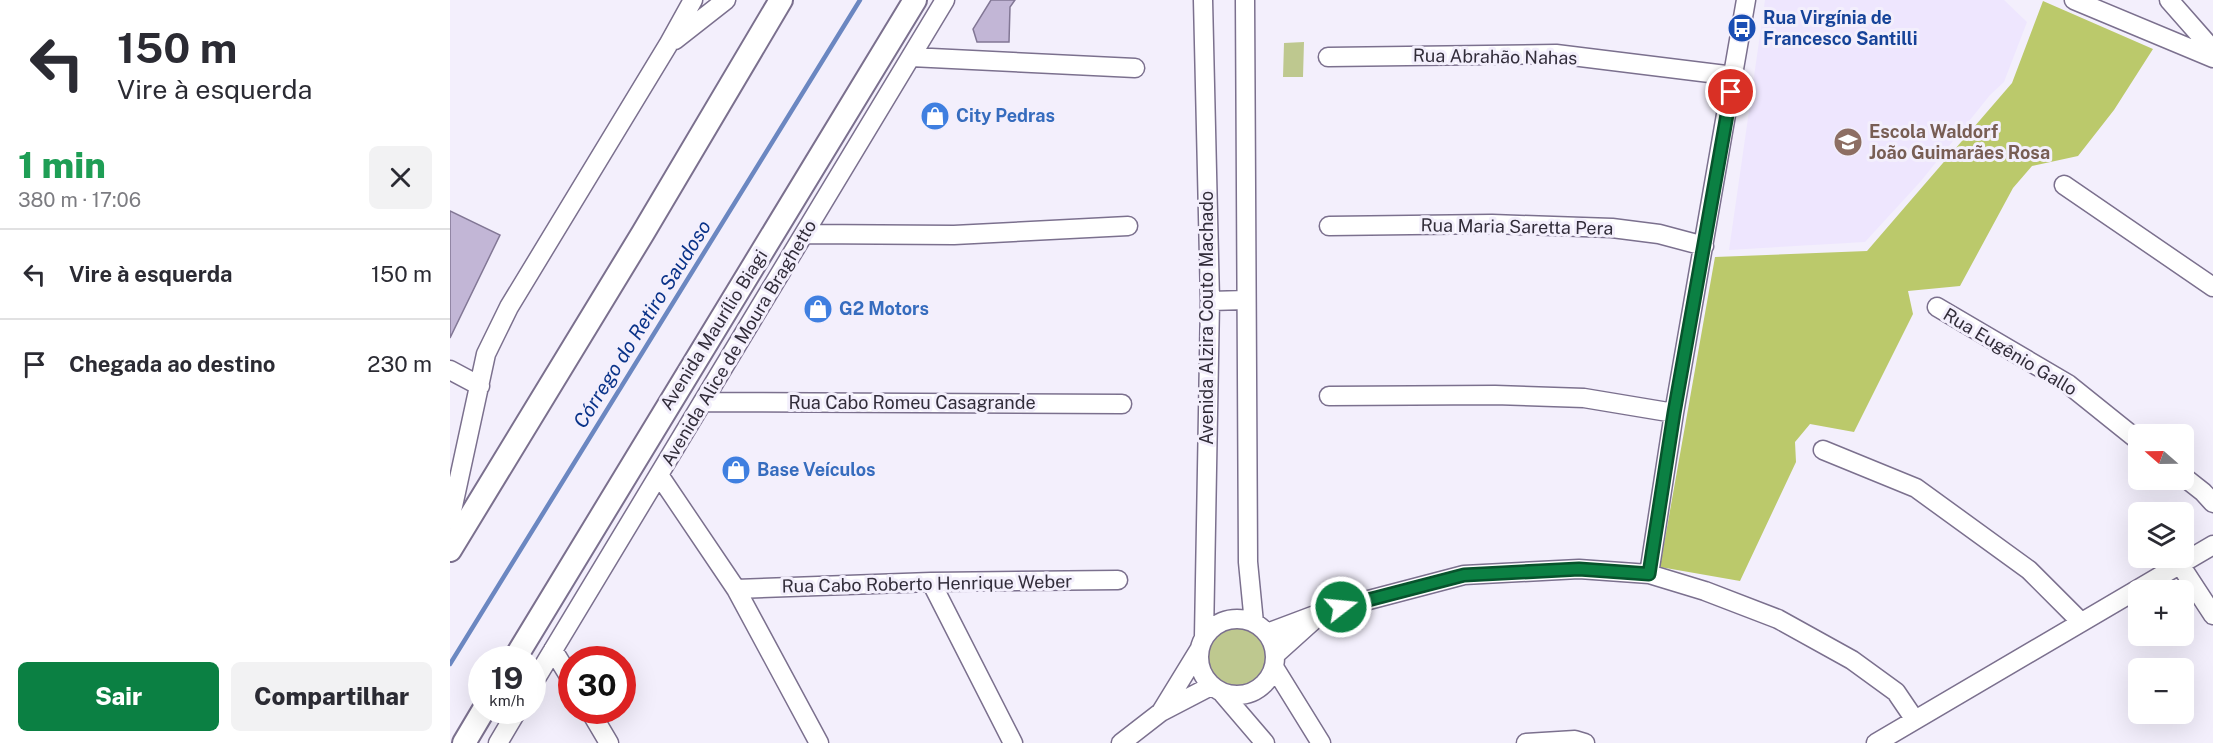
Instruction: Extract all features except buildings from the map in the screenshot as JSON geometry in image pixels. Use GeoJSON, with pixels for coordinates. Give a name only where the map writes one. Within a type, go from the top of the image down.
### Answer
{"type":"FeatureCollection","features":[{"type":"Feature","properties":{"kind":"main road"},"geometry":{"type":"LineString","coordinates":[[450,550],[454,524],[643,233],[781,0]]}},
{"type":"Feature","properties":{"kind":"main road","name":"Avenida Maurílio Biagi"},"geometry":{"type":"LineString","coordinates":[[523,646],[915,0]]}},
{"type":"Feature","properties":{"kind":"main road"},"geometry":{"type":"LineString","coordinates":[[464,743],[475,724]]}},
{"type":"Feature","properties":{"kind":"street"},"geometry":{"type":"LineString","coordinates":[[454,524],[486,354],[509,308],[693,0]]}},
{"type":"Feature","properties":{"kind":"street"},"geometry":{"type":"LineString","coordinates":[[668,45],[726,0]]}},
{"type":"Feature","properties":{"kind":"street","name":"Avenida Alice de Moura Braghetto"},"geometry":{"type":"LineString","coordinates":[[546,662],[945,0]]}},
{"type":"Feature","properties":{"kind":"street","name":"Avenida Alzira Couto Machado"},"geometry":{"type":"LineString","coordinates":[[1201,643],[1210,301],[1203,0]]}},
{"type":"Feature","properties":{"kind":"street"},"geometry":{"type":"LineString","coordinates":[[1245,0],[1248,562],[1261,628],[1274,646],[1275,661],[1321,743]]}},
{"type":"Feature","properties":{"kind":"street"},"geometry":{"type":"LineString","coordinates":[[1649,574],[1674,413],[1746,0]]}},
{"type":"Feature","properties":{"kind":"street"},"geometry":{"type":"LineString","coordinates":[[2074,0],[2213,58]]}},
{"type":"Feature","properties":{"kind":"street"},"geometry":{"type":"LineString","coordinates":[[2169,0],[2213,50]]}},
{"type":"Feature","properties":{"kind":"street","name":"Rua Abrahão Nahas"},"geometry":{"type":"LineString","coordinates":[[1328,57],[1556,54],[1734,76]]}},
{"type":"Feature","properties":{"kind":"street"},"geometry":{"type":"LineString","coordinates":[[911,57],[1135,68]]}},
{"type":"Feature","properties":{"kind":"street"},"geometry":{"type":"LineString","coordinates":[[2064,185],[2213,288]]}},
{"type":"Feature","properties":{"kind":"street","name":"Rua Maria Saretta Pera"},"geometry":{"type":"LineString","coordinates":[[1329,226],[1492,224],[1612,228],[1659,234],[1704,246]]}},
{"type":"Feature","properties":{"kind":"street"},"geometry":{"type":"LineString","coordinates":[[805,234],[954,235],[1128,226]]}},
{"type":"Feature","properties":{"kind":"street"},"geometry":{"type":"LineString","coordinates":[[1210,301],[1246,300]]}},
{"type":"Feature","properties":{"kind":"street","name":"Rua Eugênio Gallo"},"geometry":{"type":"LineString","coordinates":[[1937,307],[2068,384],[2128,432]]}},
{"type":"Feature","properties":{"kind":"street"},"geometry":{"type":"LineString","coordinates":[[450,370],[480,386]]}},
{"type":"Feature","properties":{"kind":"street"},"geometry":{"type":"LineString","coordinates":[[1329,396],[1495,395],[1584,398],[1674,413]]}},
{"type":"Feature","properties":{"kind":"street","name":"Rua Cabo Romeu Casagrande"},"geometry":{"type":"LineString","coordinates":[[703,402],[1122,404]]}},
{"type":"Feature","properties":{"kind":"street"},"geometry":{"type":"LineString","coordinates":[[1823,450],[1916,488],[2029,570],[2081,622]]}},
{"type":"Feature","properties":{"kind":"street"},"geometry":{"type":"LineString","coordinates":[[659,475],[736,589],[819,743]]}},
{"type":"Feature","properties":{"kind":"street"},"geometry":{"type":"LineString","coordinates":[[2194,485],[2213,503]]}},
{"type":"Feature","properties":{"kind":"street"},"geometry":{"type":"LineString","coordinates":[[2194,555],[2213,545]]}},
{"type":"Feature","properties":{"kind":"street"},"geometry":{"type":"LineString","coordinates":[[1876,743],[2171,568]]}},
{"type":"Feature","properties":{"kind":"street"},"geometry":{"type":"LineString","coordinates":[[2182,568],[2213,615]]}},
{"type":"Feature","properties":{"kind":"street"},"geometry":{"type":"LineString","coordinates":[[1161,712],[1211,628],[1232,618],[1244,619],[1261,628],[1464,575],[1579,569],[1649,574],[1705,591],[1778,620],[1852,660],[1896,692],[1915,720]]}},
{"type":"Feature","properties":{"kind":"street","name":"Rua Cabo Roberto Henrique Weber"},"geometry":{"type":"LineString","coordinates":[[736,589],[931,582],[1118,580]]}},
{"type":"Feature","properties":{"kind":"street"},"geometry":{"type":"LineString","coordinates":[[931,582],[1013,743]]}},
{"type":"Feature","properties":{"kind":"street"},"geometry":{"type":"LineString","coordinates":[[1121,743],[1161,712],[1217,690],[1239,696],[1254,691],[1267,681],[1275,661],[1323,612]]}},
{"type":"Feature","properties":{"kind":"street"},"geometry":{"type":"LineString","coordinates":[[1201,643],[1200,670],[1265,743]]}},
{"type":"Feature","properties":{"kind":"street"},"geometry":{"type":"LineString","coordinates":[[553,650],[558,658]]}},
{"type":"Feature","properties":{"kind":"street"},"geometry":{"type":"LineString","coordinates":[[498,743],[509,724]]}},
{"type":"Feature","properties":{"kind":"street"},"geometry":{"type":"LineString","coordinates":[[598,724],[609,743]]}},
{"type":"Feature","properties":{"kind":"street"},"geometry":{"type":"LineString","coordinates":[[1526,743],[1575,740],[1585,743]]}},
{"type":"Feature","properties":{"kind":"shaded area","name":"Escola Waldorf João Guimarães Rosa"},"geometry":{"type":"Polygon","coordinates":[[[1765,0],[2004,0],[2027,22],[2004,82],[1990,95],[1921,181],[1865,242],[1729,250],[1765,0]]]}},
{"type":"Feature","properties":{"kind":"green space"},"geometry":{"type":"Polygon","coordinates":[[[2043,1],[2153,49],[2114,110],[2078,156],[2032,166],[2013,188],[1960,286],[1908,291],[1913,314],[1854,432],[1810,424],[1795,442],[1796,462],[1740,581],[1660,567],[1715,257],[1867,251],[2012,83],[2043,1]]]}},
{"type":"Feature","properties":{"kind":"green space"},"geometry":{"type":"Polygon","coordinates":[[[1304,42],[1303,77],[1283,77],[1284,43],[1304,42]]]}},
{"type":"Feature","properties":{"kind":"green space"},"geometry":{"type":"Polygon","coordinates":[[[1230,628],[1242,628],[1253,633],[1261,641],[1266,658],[1264,670],[1253,683],[1242,688],[1230,688],[1219,683],[1211,675],[1206,664],[1206,652],[1211,641],[1219,633],[1230,628]]]}},
{"type":"Feature","properties":{"kind":"waterway","name":"Córrego do Retiro Saudoso"},"geometry":{"type":"LineString","coordinates":[[450,664],[860,0]]}},
{"type":"Feature","properties":{"kind":"place","name":"Rua Virgínia de Francesco Santilli"},"geometry":{"type":"Point","coordinates":[1742,28]}},
{"type":"Feature","properties":{"kind":"place","name":"City Pedras"},"geometry":{"type":"Point","coordinates":[935,116]}},
{"type":"Feature","properties":{"kind":"place","name":"Escola Waldorf João Guimarães Rosa"},"geometry":{"type":"Point","coordinates":[1848,142]}},
{"type":"Feature","properties":{"kind":"place","name":"G2 Motors"},"geometry":{"type":"Point","coordinates":[818,309]}},
{"type":"Feature","properties":{"kind":"place","name":"Base Veículos"},"geometry":{"type":"Point","coordinates":[736,470]}},
{"type":"Feature","properties":{"kind":"route"},"geometry":{"type":"LineString","coordinates":[[1341,607],[1464,575],[1579,569],[1649,574],[1674,413],[1731,92]]}}]}
